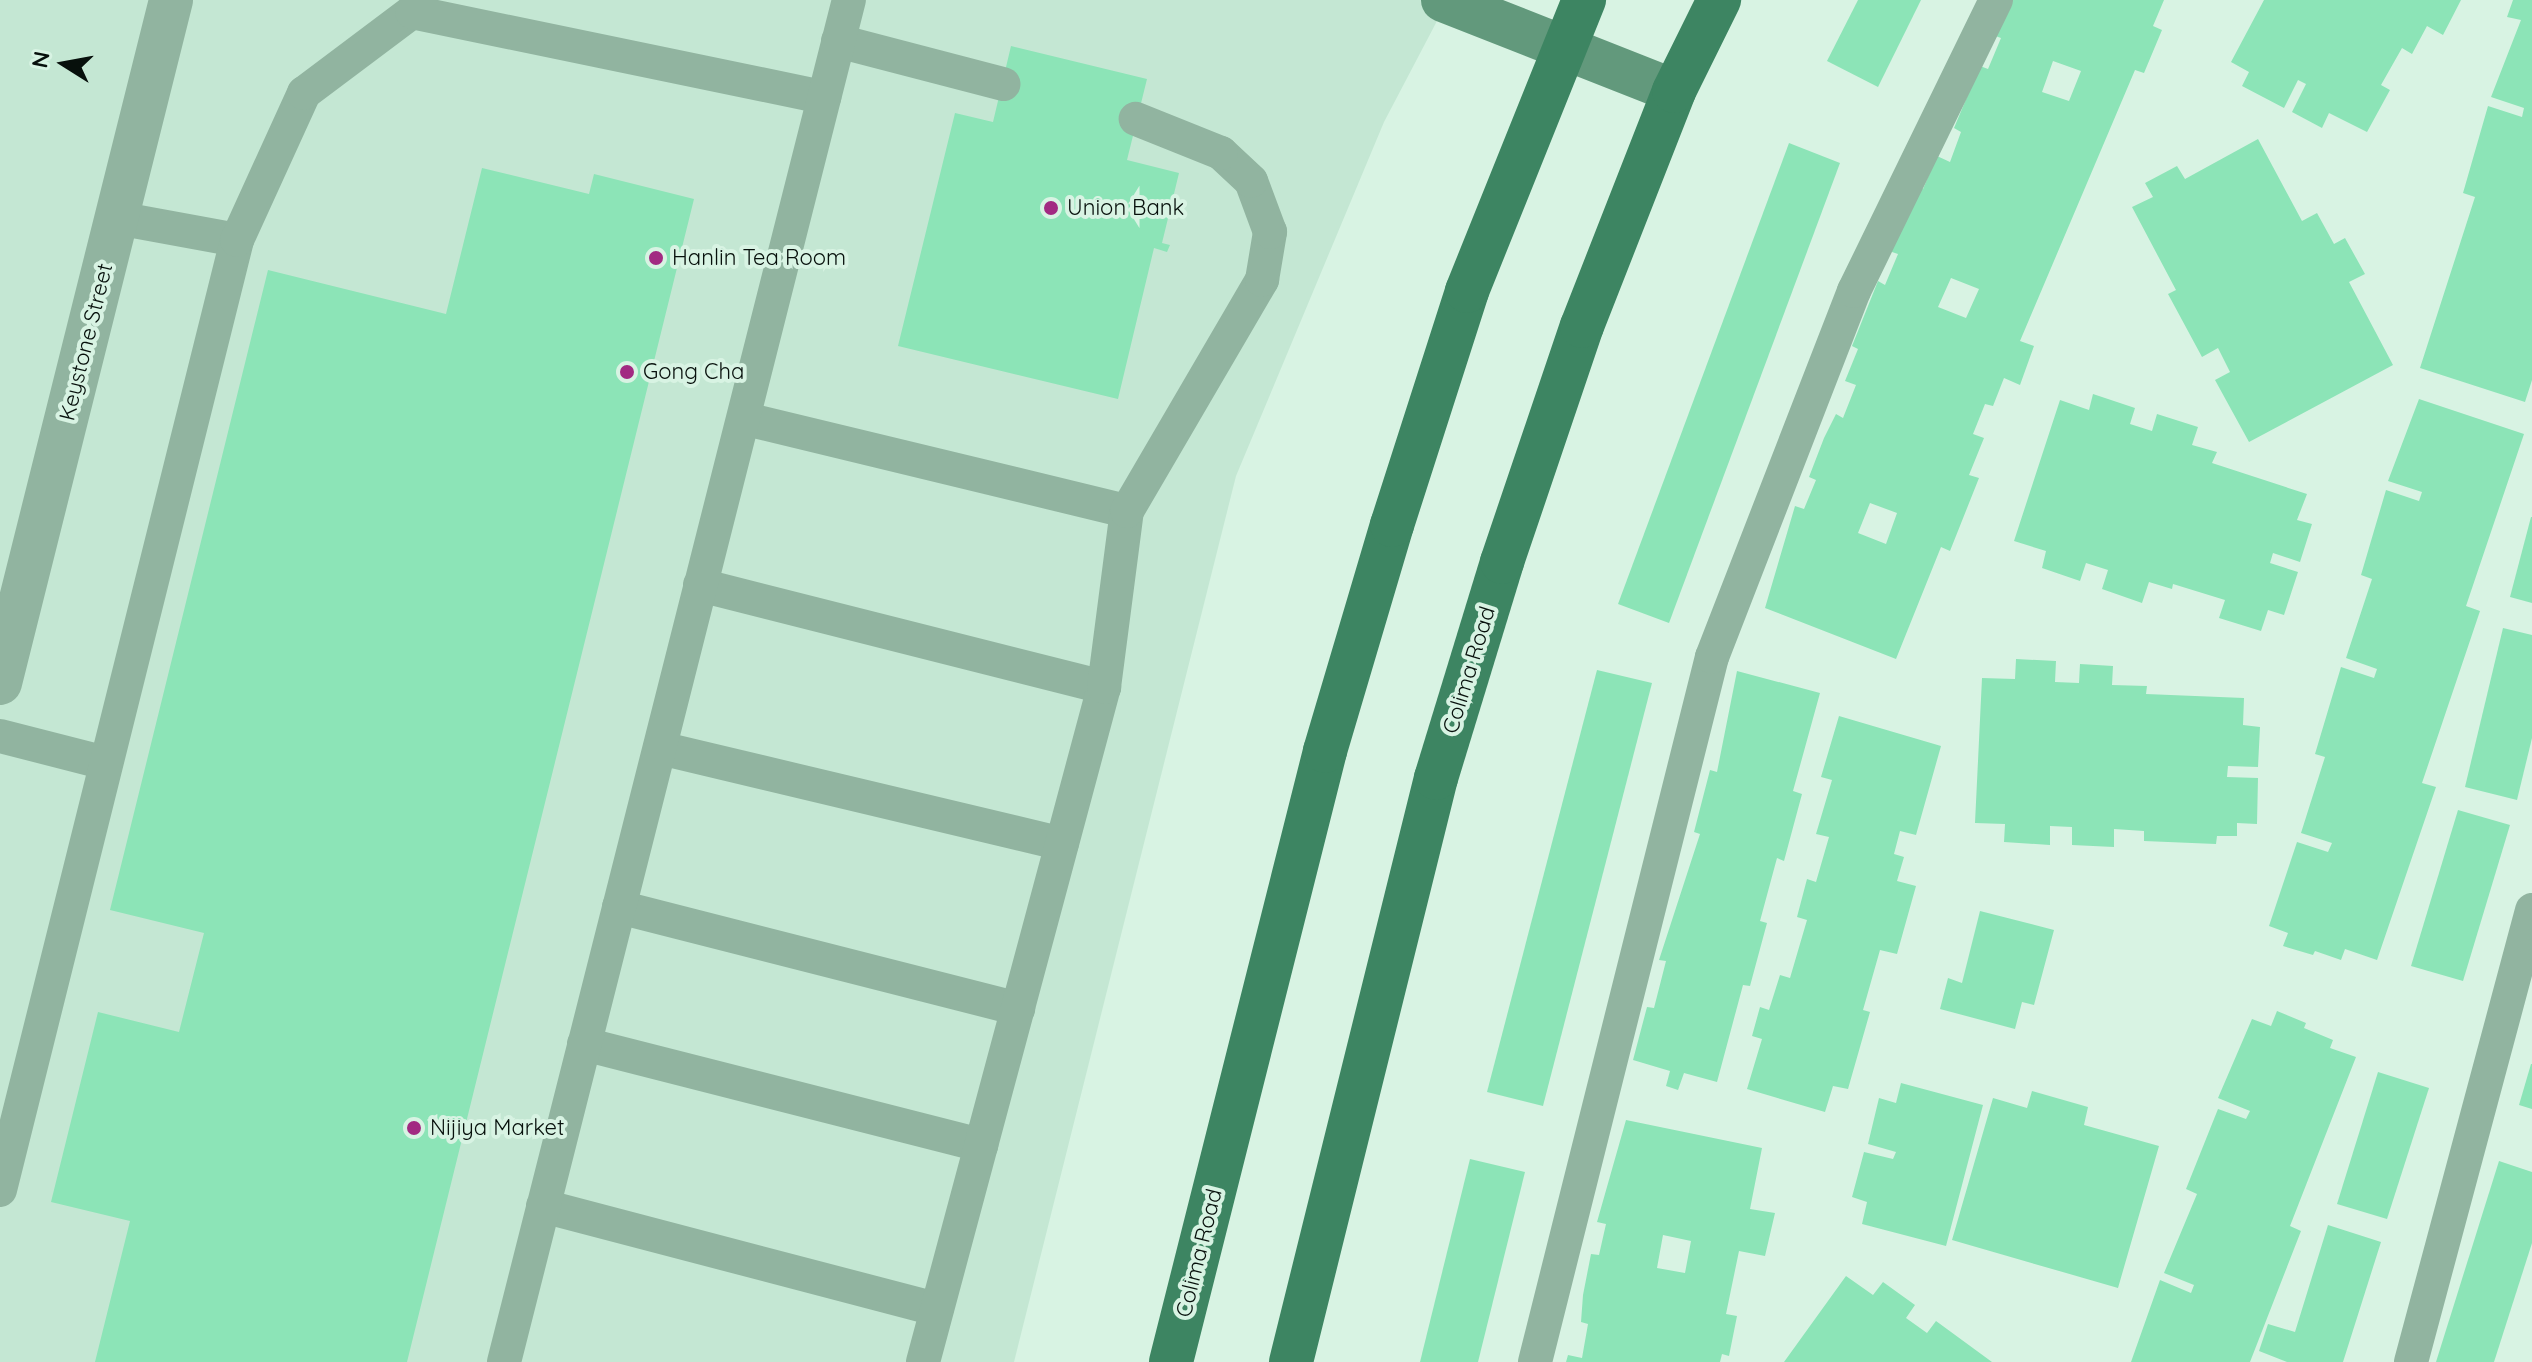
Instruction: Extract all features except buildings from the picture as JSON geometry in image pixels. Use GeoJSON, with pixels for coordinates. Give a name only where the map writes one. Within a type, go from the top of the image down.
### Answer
{"type":"FeatureCollection","features":[{"type":"Feature","properties":{"kind":"main road","name":"Colima Road"},"geometry":{"type":"LineString","coordinates":[[1171,1362],[1325,751],[1383,555],[1467,291],[1562,47],[1584,0]]}},
{"type":"Feature","properties":{"kind":"main road","name":"Colima Road"},"geometry":{"type":"LineString","coordinates":[[1291,1362],[1436,778],[1582,326],[1674,91],[1719,0]]}},
{"type":"Feature","properties":{"kind":"street","name":"Keystone Street"},"geometry":{"type":"LineString","coordinates":[[0,683],[171,0]]}},
{"type":"Feature","properties":{"kind":"street"},"geometry":{"type":"LineString","coordinates":[[1443,0],[1674,91]]}},
{"type":"Feature","properties":{"kind":"lane"},"geometry":{"type":"LineString","coordinates":[[504,1362],[700,585],[746,419],[849,0]]}},
{"type":"Feature","properties":{"kind":"lane"},"geometry":{"type":"LineString","coordinates":[[1535,1362],[1712,657],[1854,291],[1996,0]]}},
{"type":"Feature","properties":{"kind":"lane"},"geometry":{"type":"LineString","coordinates":[[0,1190],[237,240],[304,93],[412,12],[824,97]]}},
{"type":"Feature","properties":{"kind":"lane"},"geometry":{"type":"LineString","coordinates":[[838,41],[1003,84]]}},
{"type":"Feature","properties":{"kind":"lane"},"geometry":{"type":"LineString","coordinates":[[923,1362],[1104,687],[1127,511],[1262,280],[1270,232],[1251,181],[1221,153],[1136,119]]}},
{"type":"Feature","properties":{"kind":"lane"},"geometry":{"type":"LineString","coordinates":[[117,218],[237,240]]}},
{"type":"Feature","properties":{"kind":"lane"},"geometry":{"type":"LineString","coordinates":[[746,419],[1127,511]]}},
{"type":"Feature","properties":{"kind":"lane"},"geometry":{"type":"LineString","coordinates":[[700,585],[1104,687]]}},
{"type":"Feature","properties":{"kind":"lane"},"geometry":{"type":"LineString","coordinates":[[0,736],[106,763]]}},
{"type":"Feature","properties":{"kind":"lane"},"geometry":{"type":"LineString","coordinates":[[660,748],[1062,844]]}},
{"type":"Feature","properties":{"kind":"lane"},"geometry":{"type":"LineString","coordinates":[[619,907],[1018,1009]]}},
{"type":"Feature","properties":{"kind":"lane"},"geometry":{"type":"LineString","coordinates":[[2411,1362],[2532,910]]}},
{"type":"Feature","properties":{"kind":"lane"},"geometry":{"type":"LineString","coordinates":[[584,1044],[981,1145]]}},
{"type":"Feature","properties":{"kind":"lane"},"geometry":{"type":"LineString","coordinates":[[543,1206],[937,1309]]}},
{"type":"Feature","properties":{"kind":"shaded area"},"geometry":{"type":"Polygon","coordinates":[[[0,0],[1448,0],[1384,122],[1236,476],[1014,1362],[0,1362],[0,0]]]}},
{"type":"Feature","properties":{"kind":"place","name":"Union Bank"},"geometry":{"type":"Point","coordinates":[1051,208]}},
{"type":"Feature","properties":{"kind":"place","name":"Hanlin Tea Room"},"geometry":{"type":"Point","coordinates":[656,258]}},
{"type":"Feature","properties":{"kind":"place","name":"Gong Cha"},"geometry":{"type":"Point","coordinates":[627,372]}},
{"type":"Feature","properties":{"kind":"place","name":"Nijiya Market"},"geometry":{"type":"Point","coordinates":[414,1128]}}]}
